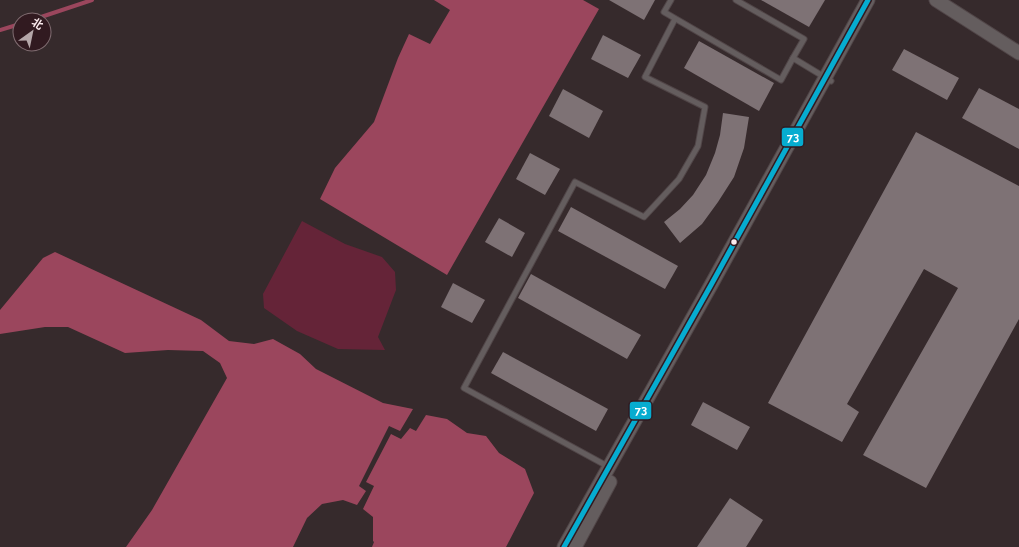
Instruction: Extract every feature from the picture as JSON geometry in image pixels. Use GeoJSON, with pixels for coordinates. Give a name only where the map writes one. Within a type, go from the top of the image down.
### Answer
{"type":"FeatureCollection","features":[{"type":"Feature","properties":{"kind":"street"},"geometry":{"type":"LineString","coordinates":[[575,547],[828,79],[868,0]]}},
{"type":"Feature","properties":{"kind":"street"},"geometry":{"type":"LineString","coordinates":[[564,547],[828,79],[877,0]]}},
{"type":"Feature","properties":{"kind":"street"},"geometry":{"type":"LineString","coordinates":[[936,0],[1019,53]]}},
{"type":"Feature","properties":{"kind":"lane"},"geometry":{"type":"LineString","coordinates":[[671,0],[664,12],[780,80],[804,39],[736,0]]}},
{"type":"Feature","properties":{"kind":"lane"},"geometry":{"type":"LineString","coordinates":[[609,466],[464,388],[575,182],[644,217],[679,178],[698,146],[705,107],[645,76],[675,19]]}},
{"type":"Feature","properties":{"kind":"lane"},"geometry":{"type":"LineString","coordinates":[[793,58],[828,79]]}},
{"type":"Feature","properties":{"kind":"shaded area"},"geometry":{"type":"Polygon","coordinates":[[[434,0],[583,0],[599,9],[447,275],[320,199],[335,168],[374,122],[398,58],[409,34],[430,44],[450,10],[434,0]]]}},
{"type":"Feature","properties":{"kind":"shaded area"},"geometry":{"type":"Polygon","coordinates":[[[302,221],[345,244],[382,257],[395,272],[396,290],[378,337],[385,350],[338,349],[297,331],[264,308],[263,294],[302,221]]]}},
{"type":"Feature","properties":{"kind":"shaded area"},"geometry":{"type":"Polygon","coordinates":[[[55,252],[201,320],[229,341],[254,344],[273,339],[300,354],[316,369],[383,403],[413,409],[400,431],[389,426],[359,486],[366,491],[357,505],[343,500],[322,504],[307,518],[293,547],[126,547],[152,510],[227,378],[220,363],[203,351],[168,350],[125,353],[68,327],[45,327],[0,334],[0,310],[43,258],[55,252]]]}},
{"type":"Feature","properties":{"kind":"shaded area"},"geometry":{"type":"Polygon","coordinates":[[[426,415],[447,419],[467,433],[486,436],[499,453],[525,469],[534,493],[506,547],[372,547],[374,542],[373,517],[363,509],[374,486],[366,482],[391,434],[401,439],[410,428],[416,431],[426,415]]]}},
{"type":"Feature","properties":{"kind":"building"},"geometry":{"type":"Polygon","coordinates":[[[609,0],[655,0],[644,20],[609,0]]]}},
{"type":"Feature","properties":{"kind":"building"},"geometry":{"type":"Polygon","coordinates":[[[761,0],[825,0],[809,27],[761,0]]]}},
{"type":"Feature","properties":{"kind":"building"},"geometry":{"type":"Polygon","coordinates":[[[603,35],[641,55],[628,78],[591,59],[603,35]]]}},
{"type":"Feature","properties":{"kind":"building"},"geometry":{"type":"Polygon","coordinates":[[[699,41],[774,83],[759,111],[684,68],[699,41]]]}},
{"type":"Feature","properties":{"kind":"building"},"geometry":{"type":"Polygon","coordinates":[[[904,49],[959,78],[947,100],[892,70],[904,49]]]}},
{"type":"Feature","properties":{"kind":"building"},"geometry":{"type":"Polygon","coordinates":[[[979,88],[1019,109],[1019,149],[962,118],[979,88]]]}},
{"type":"Feature","properties":{"kind":"building"},"geometry":{"type":"Polygon","coordinates":[[[563,89],[603,111],[589,138],[549,116],[563,89]]]}},
{"type":"Feature","properties":{"kind":"building"},"geometry":{"type":"Polygon","coordinates":[[[723,113],[749,117],[744,148],[734,177],[718,202],[702,224],[680,243],[664,222],[680,209],[693,195],[706,175],[715,153],[720,135],[723,113]]]}},
{"type":"Feature","properties":{"kind":"building"},"geometry":{"type":"Polygon","coordinates":[[[916,132],[1019,186],[1019,319],[926,488],[863,455],[958,288],[924,269],[847,404],[859,412],[842,442],[768,403],[916,132]]]}},
{"type":"Feature","properties":{"kind":"building"},"geometry":{"type":"Polygon","coordinates":[[[530,153],[560,169],[545,195],[516,179],[530,153]]]}},
{"type":"Feature","properties":{"kind":"building"},"geometry":{"type":"Polygon","coordinates":[[[571,207],[678,266],[665,289],[558,231],[571,207]]]}},
{"type":"Feature","properties":{"kind":"building"},"geometry":{"type":"Polygon","coordinates":[[[499,218],[525,233],[512,257],[485,242],[499,218]]]}},
{"type":"Feature","properties":{"kind":"building"},"geometry":{"type":"Polygon","coordinates":[[[531,274],[641,335],[627,359],[518,298],[531,274]]]}},
{"type":"Feature","properties":{"kind":"building"},"geometry":{"type":"Polygon","coordinates":[[[453,283],[485,300],[472,323],[441,307],[453,283]]]}},
{"type":"Feature","properties":{"kind":"building"},"geometry":{"type":"Polygon","coordinates":[[[503,352],[608,409],[596,431],[491,373],[503,352]]]}},
{"type":"Feature","properties":{"kind":"building"},"geometry":{"type":"Polygon","coordinates":[[[703,402],[750,427],[737,450],[691,425],[703,402]]]}},
{"type":"Feature","properties":{"kind":"building"},"geometry":{"type":"Polygon","coordinates":[[[730,498],[763,520],[746,547],[697,547],[730,498]]]}},
{"type":"Feature","properties":{"kind":"waterway"},"geometry":{"type":"LineString","coordinates":[[52,13],[92,0]]}},
{"type":"Feature","properties":{"kind":"waterway"},"geometry":{"type":"LineString","coordinates":[[0,30],[12,26]]}},
{"type":"Feature","properties":{"kind":"transit line","name":"73"},"geometry":{"type":"LineString","coordinates":[[564,547],[711,285],[868,0]]}}]}
